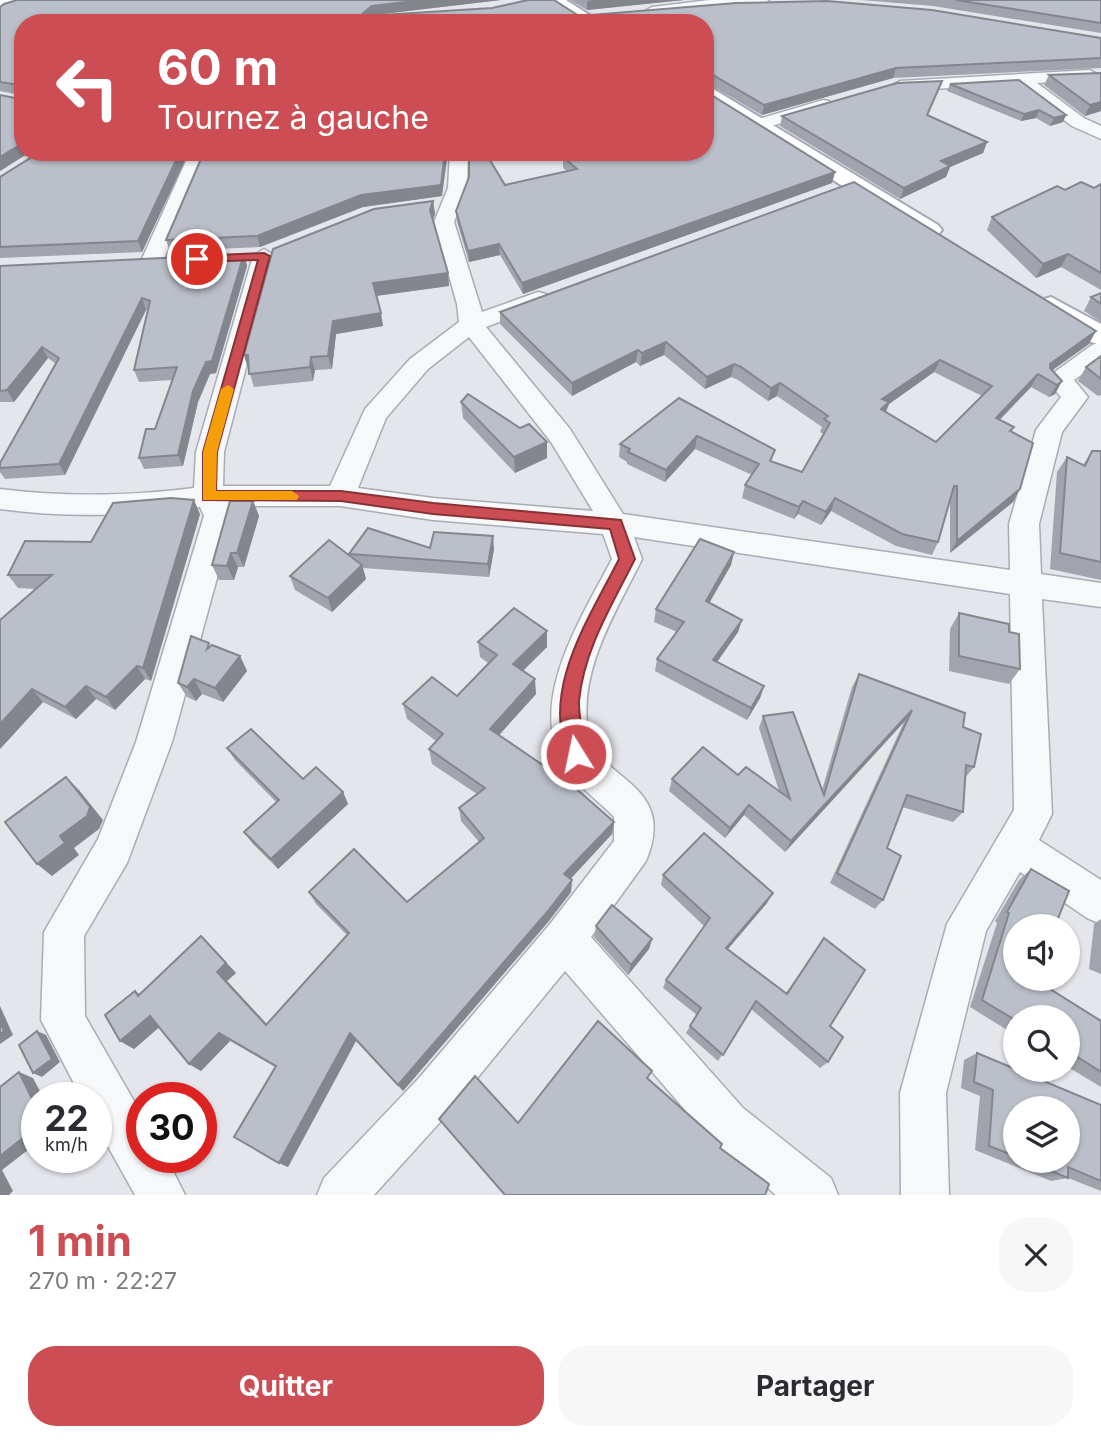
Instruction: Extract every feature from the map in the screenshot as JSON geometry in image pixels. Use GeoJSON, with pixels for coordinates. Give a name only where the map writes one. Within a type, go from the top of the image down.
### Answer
{"type":"FeatureCollection","features":[{"type":"Feature","properties":{"kind":"main road"},"geometry":{"type":"LineString","coordinates":[[0,7],[11,0]]}},
{"type":"Feature","properties":{"kind":"main road"},"geometry":{"type":"LineString","coordinates":[[554,0],[584,14]]}},
{"type":"Feature","properties":{"kind":"main road"},"geometry":{"type":"LineString","coordinates":[[714,95],[858,183],[944,240]]}},
{"type":"Feature","properties":{"kind":"main road"},"geometry":{"type":"LineString","coordinates":[[1035,297],[1099,337]]}},
{"type":"Feature","properties":{"kind":"street"},"geometry":{"type":"LineString","coordinates":[[632,13],[713,4],[777,4]]}},
{"type":"Feature","properties":{"kind":"street"},"geometry":{"type":"LineString","coordinates":[[1080,58],[1101,75]]}},
{"type":"Feature","properties":{"kind":"street"},"geometry":{"type":"LineString","coordinates":[[881,88],[1101,75]]}},
{"type":"Feature","properties":{"kind":"street"},"geometry":{"type":"LineString","coordinates":[[1020,79],[1078,122],[1101,133]]}},
{"type":"Feature","properties":{"kind":"street"},"geometry":{"type":"LineString","coordinates":[[761,124],[841,100]]}},
{"type":"Feature","properties":{"kind":"street"},"geometry":{"type":"LineString","coordinates":[[152,261],[196,161]]}},
{"type":"Feature","properties":{"kind":"street"},"geometry":{"type":"LineString","coordinates":[[341,1195],[435,1094],[565,939],[632,848],[635,822],[629,806],[576,754],[570,729],[570,701],[579,654],[627,559],[616,524],[556,430],[471,324],[469,304],[444,222],[462,173],[460,161]]}},
{"type":"Feature","properties":{"kind":"street"},"geometry":{"type":"LineString","coordinates":[[833,192],[858,183]]}},
{"type":"Feature","properties":{"kind":"street"},"geometry":{"type":"LineString","coordinates":[[426,206],[453,203]]}},
{"type":"Feature","properties":{"kind":"street"},"geometry":{"type":"LineString","coordinates":[[161,1195],[64,1020],[64,932],[113,850],[154,742],[219,516],[208,496],[210,452],[263,253]]}},
{"type":"Feature","properties":{"kind":"street"},"geometry":{"type":"LineString","coordinates":[[124,262],[177,260]]}},
{"type":"Feature","properties":{"kind":"street"},"geometry":{"type":"LineString","coordinates":[[341,496],[374,415],[419,364],[471,324],[559,292]]}},
{"type":"Feature","properties":{"kind":"street"},"geometry":{"type":"LineString","coordinates":[[925,1195],[923,1093],[967,924],[1033,814],[1024,524],[1049,430],[1075,397],[1058,379],[1099,337]]}},
{"type":"Feature","properties":{"kind":"street"},"geometry":{"type":"LineString","coordinates":[[0,499],[30,503],[123,502],[208,496],[341,496],[433,509],[616,524],[1101,595]]}},
{"type":"Feature","properties":{"kind":"street"},"geometry":{"type":"LineString","coordinates":[[1015,846],[1101,904]]}},
{"type":"Feature","properties":{"kind":"street"},"geometry":{"type":"LineString","coordinates":[[565,939],[727,1124],[814,1195]]}},
{"type":"Feature","properties":{"kind":"building"},"geometry":{"type":"Polygon","coordinates":[[[17,0],[422,0],[372,6],[364,14],[14,14],[14,84],[0,82],[0,7],[17,0]]]}},
{"type":"Feature","properties":{"kind":"building"},"geometry":{"type":"Polygon","coordinates":[[[528,0],[554,0],[576,14],[398,14],[492,8],[528,0]]]}},
{"type":"Feature","properties":{"kind":"building"},"geometry":{"type":"Polygon","coordinates":[[[956,0],[1101,0],[1101,23],[956,0]]]}},
{"type":"Feature","properties":{"kind":"building"},"geometry":{"type":"Polygon","coordinates":[[[827,1],[932,10],[1101,38],[1101,58],[896,68],[764,105],[714,76],[714,14],[603,14],[736,3],[827,1]]]}},
{"type":"Feature","properties":{"kind":"building"},"geometry":{"type":"Polygon","coordinates":[[[1101,73],[1101,102],[1090,105],[1049,75],[1101,73]]]}},
{"type":"Feature","properties":{"kind":"building"},"geometry":{"type":"Polygon","coordinates":[[[1019,80],[1066,115],[1054,118],[1039,110],[1024,114],[950,84],[1019,80]]]}},
{"type":"Feature","properties":{"kind":"building"},"geometry":{"type":"Polygon","coordinates":[[[942,81],[927,115],[987,142],[941,161],[950,166],[904,188],[782,116],[897,83],[942,81]]]}},
{"type":"Feature","properties":{"kind":"building"},"geometry":{"type":"Polygon","coordinates":[[[0,95],[14,98],[14,148],[0,157],[0,95]]]}},
{"type":"Feature","properties":{"kind":"building"},"geometry":{"type":"Polygon","coordinates":[[[714,97],[835,172],[522,283],[499,244],[468,251],[456,211],[469,177],[469,161],[490,161],[505,185],[577,169],[568,161],[714,161],[714,97]]]}},
{"type":"Feature","properties":{"kind":"building"},"geometry":{"type":"Polygon","coordinates":[[[26,161],[176,161],[138,241],[0,247],[0,177],[26,161]]]}},
{"type":"Feature","properties":{"kind":"building"},"geometry":{"type":"Polygon","coordinates":[[[200,161],[444,161],[441,185],[361,195],[257,236],[166,240],[200,161]]]}},
{"type":"Feature","properties":{"kind":"building"},"geometry":{"type":"Polygon","coordinates":[[[854,182],[1096,331],[1050,364],[1050,368],[1062,381],[1057,385],[1038,374],[996,418],[1014,427],[1010,431],[1033,443],[1020,489],[957,541],[957,486],[954,486],[938,542],[902,534],[835,498],[826,512],[803,501],[799,507],[745,485],[759,464],[697,436],[666,470],[628,452],[630,449],[620,444],[679,398],[775,450],[770,461],[802,472],[830,423],[824,419],[828,416],[780,383],[771,388],[734,364],[707,377],[666,342],[642,353],[638,350],[572,383],[500,312],[854,182]],[[940,360],[882,399],[889,402],[881,409],[936,442],[992,386],[940,360]]]}},
{"type":"Feature","properties":{"kind":"building"},"geometry":{"type":"Polygon","coordinates":[[[1081,182],[1094,188],[1101,184],[1101,273],[1068,254],[1043,264],[992,217],[1057,186],[1065,190],[1081,182]]]}},
{"type":"Feature","properties":{"kind":"building"},"geometry":{"type":"Polygon","coordinates":[[[433,201],[430,210],[448,273],[373,283],[381,313],[333,321],[328,356],[311,357],[310,367],[249,374],[248,355],[244,355],[273,249],[374,209],[433,201]]]}},
{"type":"Feature","properties":{"kind":"building"},"geometry":{"type":"Polygon","coordinates":[[[244,254],[212,361],[206,362],[193,391],[178,455],[139,458],[146,429],[155,429],[177,367],[134,370],[150,301],[142,298],[59,464],[0,468],[0,463],[59,358],[42,347],[7,390],[0,391],[0,266],[244,254]]]}},
{"type":"Feature","properties":{"kind":"building"},"geometry":{"type":"Polygon","coordinates":[[[1101,293],[1101,304],[1091,297],[1101,293]]]}},
{"type":"Feature","properties":{"kind":"building"},"geometry":{"type":"Polygon","coordinates":[[[1101,356],[1101,379],[1086,367],[1101,356]]]}},
{"type":"Feature","properties":{"kind":"building"},"geometry":{"type":"Polygon","coordinates":[[[468,394],[520,428],[529,424],[547,442],[514,457],[461,402],[468,394]]]}},
{"type":"Feature","properties":{"kind":"building"},"geometry":{"type":"Polygon","coordinates":[[[1092,451],[1101,451],[1101,562],[1060,553],[1067,457],[1085,466],[1092,451]]]}},
{"type":"Feature","properties":{"kind":"building"},"geometry":{"type":"Polygon","coordinates":[[[171,498],[194,500],[143,668],[137,666],[106,697],[86,686],[65,707],[32,689],[0,724],[0,620],[52,575],[8,575],[25,541],[91,542],[113,503],[171,498]]]}},
{"type":"Feature","properties":{"kind":"building"},"geometry":{"type":"Polygon","coordinates":[[[230,501],[253,501],[237,553],[231,553],[227,566],[212,565],[230,501]]]}},
{"type":"Feature","properties":{"kind":"building"},"geometry":{"type":"Polygon","coordinates":[[[368,528],[430,548],[434,532],[493,536],[488,564],[349,554],[368,528]]]}},
{"type":"Feature","properties":{"kind":"building"},"geometry":{"type":"Polygon","coordinates":[[[700,539],[734,552],[706,601],[742,620],[713,660],[764,686],[751,708],[657,659],[684,622],[656,609],[700,539]]]}},
{"type":"Feature","properties":{"kind":"building"},"geometry":{"type":"Polygon","coordinates":[[[329,540],[362,565],[328,598],[290,576],[329,540]]]}},
{"type":"Feature","properties":{"kind":"building"},"geometry":{"type":"Polygon","coordinates":[[[514,608],[547,631],[513,664],[535,679],[490,729],[572,785],[614,822],[564,874],[572,880],[548,911],[398,1085],[350,1033],[279,1163],[234,1137],[276,1066],[219,1033],[189,1064],[150,1016],[120,1041],[105,1015],[135,991],[138,996],[201,936],[226,963],[217,972],[266,1025],[349,933],[309,892],[354,849],[407,902],[484,838],[459,808],[485,788],[429,749],[443,734],[403,704],[432,677],[457,696],[497,655],[478,642],[514,608]]]}},
{"type":"Feature","properties":{"kind":"building"},"geometry":{"type":"Polygon","coordinates":[[[959,613],[1009,624],[1009,632],[1019,634],[1020,669],[959,656],[959,613]]]}},
{"type":"Feature","properties":{"kind":"building"},"geometry":{"type":"Polygon","coordinates":[[[191,636],[209,643],[207,649],[212,645],[240,656],[215,688],[194,679],[187,687],[178,683],[191,636]]]}},
{"type":"Feature","properties":{"kind":"building"},"geometry":{"type":"Polygon","coordinates":[[[859,674],[965,713],[963,727],[981,734],[974,767],[966,765],[963,812],[907,795],[887,848],[901,856],[883,900],[837,873],[912,710],[791,841],[749,805],[730,828],[672,779],[703,747],[738,775],[746,767],[790,799],[763,716],[793,712],[824,795],[859,674]]]}},
{"type":"Feature","properties":{"kind":"building"},"geometry":{"type":"Polygon","coordinates":[[[251,729],[303,779],[316,767],[343,792],[271,859],[244,832],[279,800],[227,748],[251,729]]]}},
{"type":"Feature","properties":{"kind":"building"},"geometry":{"type":"Polygon","coordinates":[[[66,777],[90,807],[87,816],[60,836],[65,843],[37,864],[5,822],[66,777]]]}},
{"type":"Feature","properties":{"kind":"building"},"geometry":{"type":"Polygon","coordinates":[[[704,833],[773,893],[726,948],[787,994],[824,938],[865,970],[830,1026],[843,1037],[828,1062],[756,1001],[723,1055],[690,1026],[701,1008],[666,980],[710,918],[663,875],[704,833]]]}},
{"type":"Feature","properties":{"kind":"building"},"geometry":{"type":"Polygon","coordinates":[[[1031,869],[1069,891],[1060,914],[1007,912],[1031,869]]]}},
{"type":"Feature","properties":{"kind":"building"},"geometry":{"type":"Polygon","coordinates":[[[612,905],[652,939],[631,965],[596,926],[612,905]]]}},
{"type":"Feature","properties":{"kind":"building"},"geometry":{"type":"Polygon","coordinates":[[[1003,932],[1003,991],[1053,991],[1076,1005],[1003,1005],[1003,1013],[982,1000],[1003,932]]]}},
{"type":"Feature","properties":{"kind":"building"},"geometry":{"type":"Polygon","coordinates":[[[1080,1008],[1101,1021],[1101,1072],[1080,1059],[1080,1008]]]}},
{"type":"Feature","properties":{"kind":"building"},"geometry":{"type":"Polygon","coordinates":[[[598,1021],[652,1071],[647,1078],[722,1144],[720,1148],[769,1184],[765,1195],[505,1195],[439,1119],[475,1076],[518,1123],[598,1021]]]}},
{"type":"Feature","properties":{"kind":"building"},"geometry":{"type":"Polygon","coordinates":[[[37,1031],[52,1059],[33,1073],[19,1045],[37,1031]]]}},
{"type":"Feature","properties":{"kind":"building"},"geometry":{"type":"Polygon","coordinates":[[[977,1053],[1003,1064],[1003,1082],[1046,1082],[1080,1096],[1003,1096],[1003,1151],[989,1146],[993,1090],[974,1082],[977,1053]]]}},
{"type":"Feature","properties":{"kind":"building"},"geometry":{"type":"Polygon","coordinates":[[[19,1072],[24,1082],[21,1082],[21,1140],[0,1156],[0,1087],[19,1072]]]}},
{"type":"Feature","properties":{"kind":"building"},"geometry":{"type":"Polygon","coordinates":[[[1080,1096],[1101,1105],[1101,1181],[1080,1172],[1080,1096]]]}},
{"type":"Feature","properties":{"kind":"slow traffic"},"geometry":{"type":"LineString","coordinates":[[228,389],[210,452],[208,496],[292,496]]}},
{"type":"Feature","properties":{"kind":"route"},"geometry":{"type":"LineString","coordinates":[[197,259],[264,256],[210,452],[208,496],[341,496],[433,509],[616,524],[627,559],[579,654],[570,701],[570,729],[576,754]]}}]}
